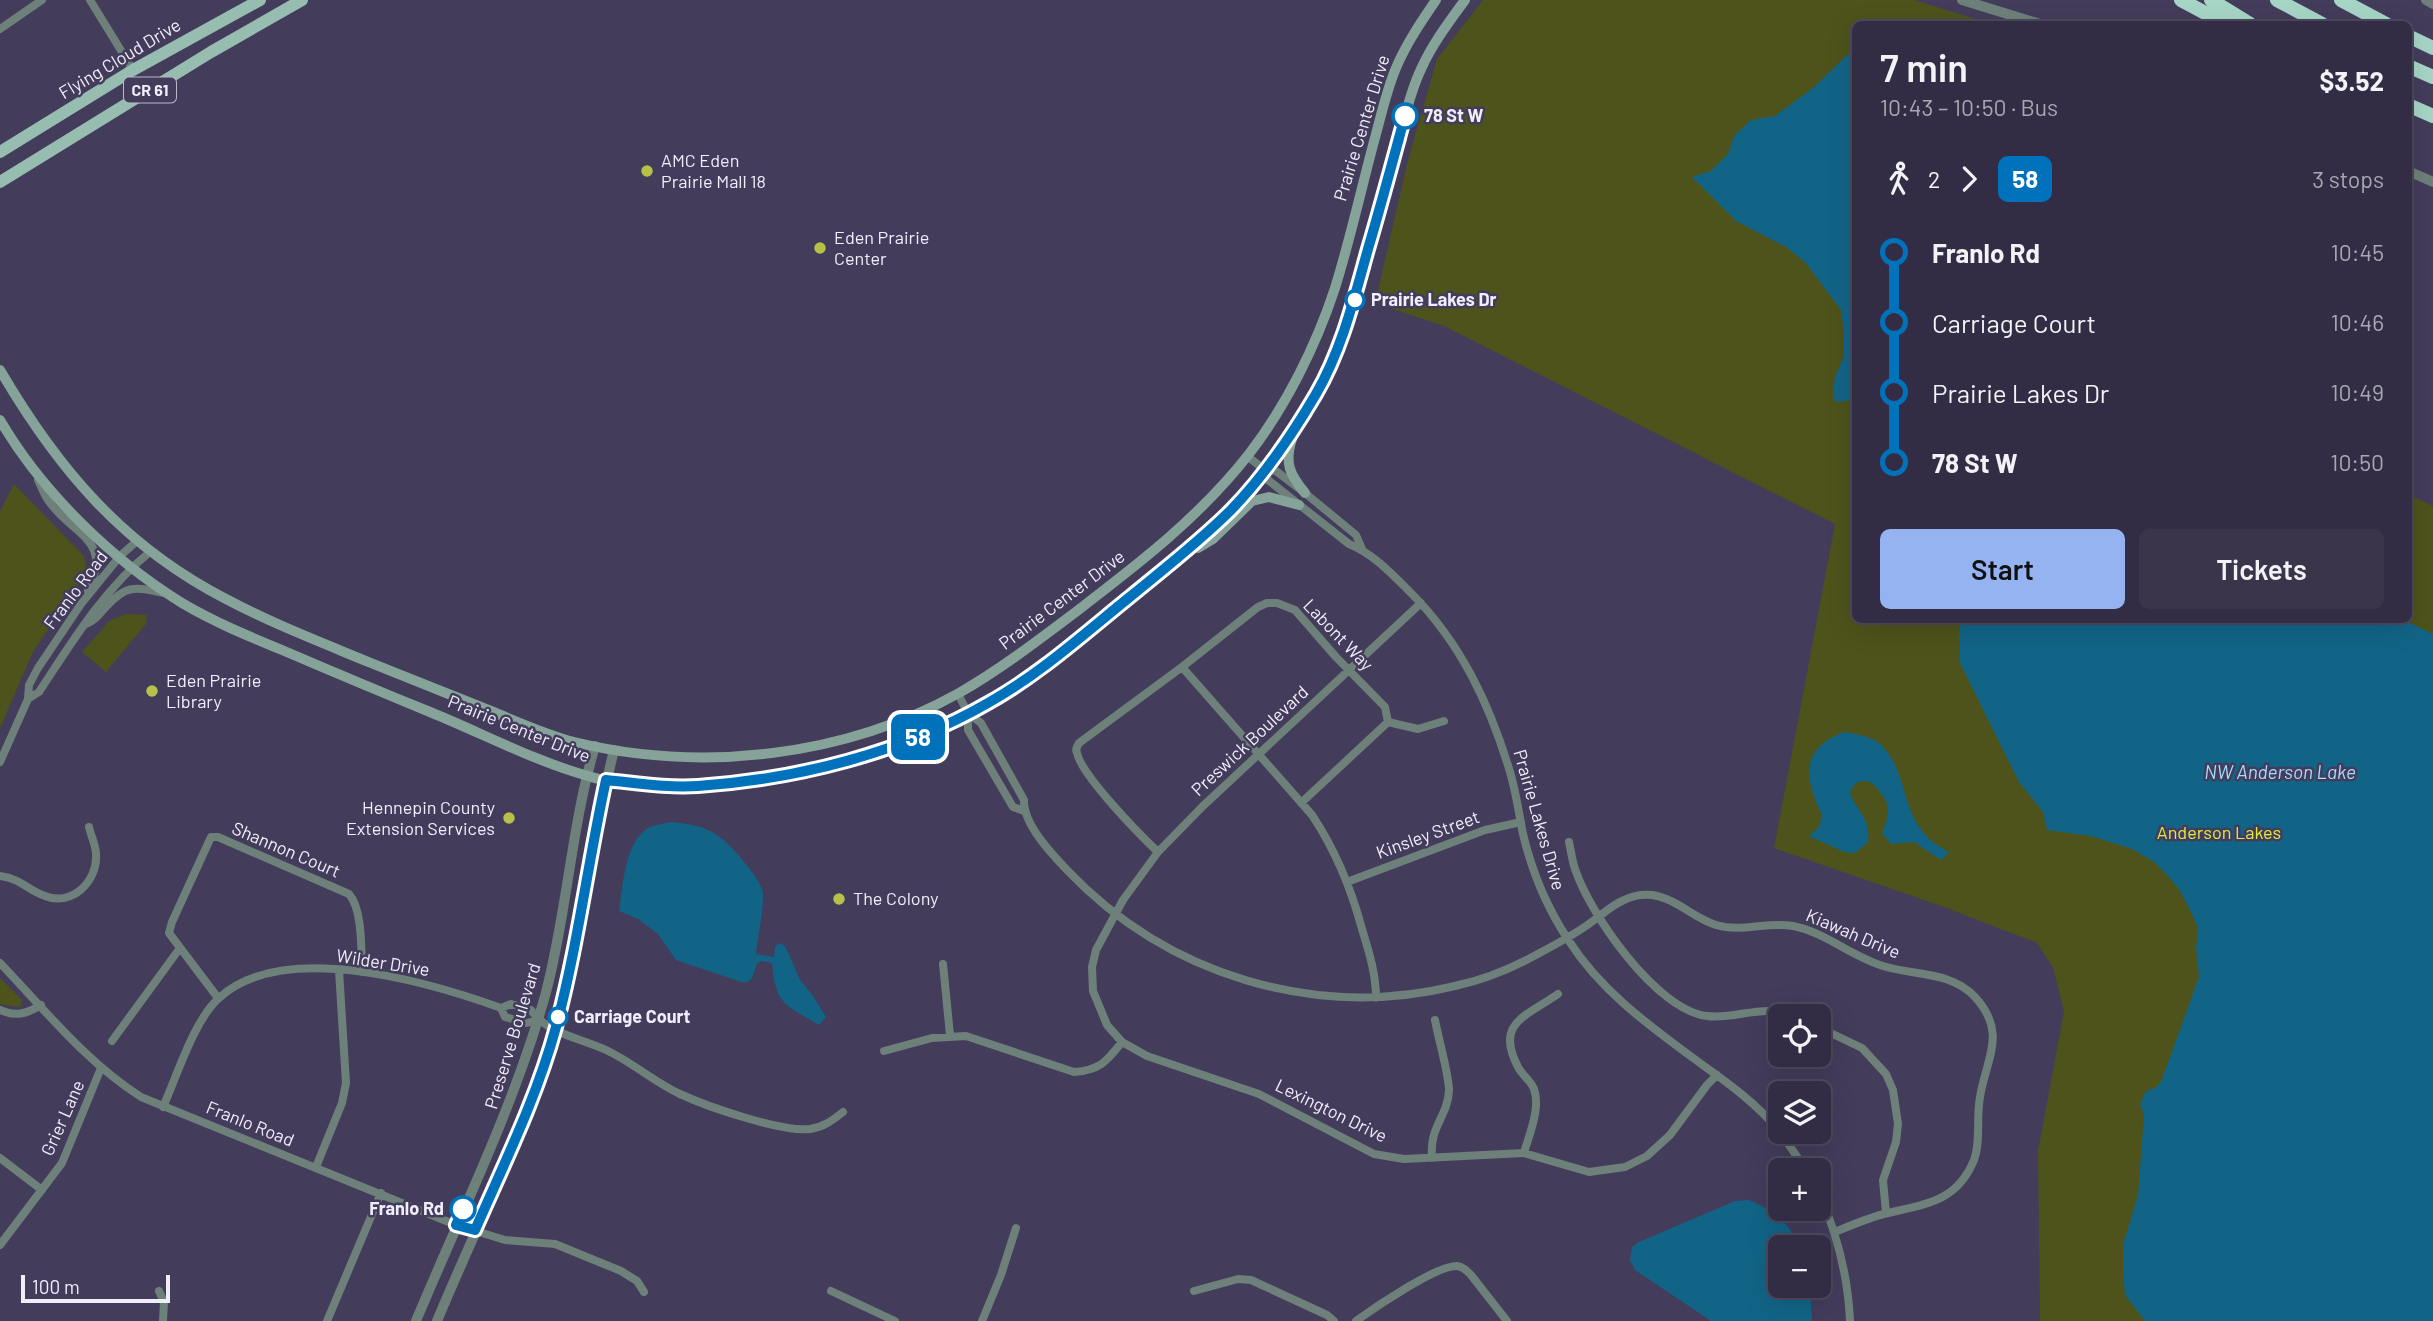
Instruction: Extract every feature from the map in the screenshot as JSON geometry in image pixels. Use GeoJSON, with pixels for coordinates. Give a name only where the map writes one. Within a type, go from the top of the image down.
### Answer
{"type":"FeatureCollection","features":[{"type":"Feature","properties":{"kind":"highway"},"geometry":{"type":"LineString","coordinates":[[2181,0],[2221,21]]}},
{"type":"Feature","properties":{"kind":"highway"},"geometry":{"type":"LineString","coordinates":[[2211,0],[2245,21]]}},
{"type":"Feature","properties":{"kind":"highway"},"geometry":{"type":"LineString","coordinates":[[2277,0],[2316,21]]}},
{"type":"Feature","properties":{"kind":"highway"},"geometry":{"type":"LineString","coordinates":[[2341,0],[2380,21]]}},
{"type":"Feature","properties":{"kind":"highway"},"geometry":{"type":"LineString","coordinates":[[2412,38],[2433,48]]}},
{"type":"Feature","properties":{"kind":"highway"},"geometry":{"type":"LineString","coordinates":[[2412,68],[2433,77]]}},
{"type":"Feature","properties":{"kind":"highway"},"geometry":{"type":"LineString","coordinates":[[2412,107],[2433,116]]}},
{"type":"Feature","properties":{"kind":"main road","name":"Flying Cloud Drive"},"geometry":{"type":"LineString","coordinates":[[0,152],[133,70],[260,0]]}},
{"type":"Feature","properties":{"kind":"main road","name":"CR 61"},"geometry":{"type":"LineString","coordinates":[[0,182],[211,52],[302,0]]}},
{"type":"Feature","properties":{"kind":"main road","name":"Prairie Center Drive"},"geometry":{"type":"LineString","coordinates":[[0,370],[5,389],[69,473],[100,507],[151,551],[225,599],[272,621],[552,736],[614,750],[708,757],[778,753],[853,736],[904,719],[958,694],[1004,665],[1157,550],[1196,514],[1247,456],[1287,394],[1315,340],[1335,285],[1395,71],[1413,34],[1436,0]]}},
{"type":"Feature","properties":{"kind":"main road","name":"Prairie Center Drive"},"geometry":{"type":"LineString","coordinates":[[2,425],[32,468],[60,501],[132,567],[172,596],[240,632],[586,776],[654,786],[697,786],[789,774],[879,752],[990,702],[1047,664],[1231,510],[1265,470],[1317,393],[1344,332],[1418,77],[1433,47],[1465,0]]}},
{"type":"Feature","properties":{"kind":"main road"},"geometry":{"type":"LineString","coordinates":[[1296,425],[1287,453],[1287,466],[1305,493]]}},
{"type":"Feature","properties":{"kind":"main road"},"geometry":{"type":"LineString","coordinates":[[1168,565],[1213,539],[1252,501],[1269,497],[1299,505]]}},
{"type":"Feature","properties":{"kind":"street"},"geometry":{"type":"LineString","coordinates":[[0,29],[42,0]]}},
{"type":"Feature","properties":{"kind":"street"},"geometry":{"type":"LineString","coordinates":[[90,0],[133,70]]}},
{"type":"Feature","properties":{"kind":"street"},"geometry":{"type":"LineString","coordinates":[[1962,0],[2030,21]]}},
{"type":"Feature","properties":{"kind":"street"},"geometry":{"type":"LineString","coordinates":[[2426,0],[2433,4]]}},
{"type":"Feature","properties":{"kind":"street"},"geometry":{"type":"LineString","coordinates":[[2412,173],[2433,182]]}},
{"type":"Feature","properties":{"kind":"street","name":"Prairie Lakes Drive"},"geometry":{"type":"LineString","coordinates":[[1247,456],[1265,470],[1276,471],[1305,493],[1356,535],[1362,549]]}},
{"type":"Feature","properties":{"kind":"street"},"geometry":{"type":"LineString","coordinates":[[32,468],[48,501],[96,551],[95,577],[81,604]]}},
{"type":"Feature","properties":{"kind":"street","name":"Prairie Lakes Drive"},"geometry":{"type":"LineString","coordinates":[[1265,470],[1268,480],[1394,576],[1446,632],[1485,699],[1499,735],[1533,869],[1546,901],[1580,958],[1626,1007],[1749,1100],[1768,1120]]}},
{"type":"Feature","properties":{"kind":"street","name":"Franlo Road"},"geometry":{"type":"LineString","coordinates":[[0,762],[28,699],[29,685],[38,668],[81,604],[120,556],[137,541]]}},
{"type":"Feature","properties":{"kind":"street","name":"Franlo Road"},"geometry":{"type":"LineString","coordinates":[[28,699],[39,692],[83,625],[132,567],[151,551]]}},
{"type":"Feature","properties":{"kind":"street"},"geometry":{"type":"LineString","coordinates":[[83,625],[94,621],[117,594],[130,589],[144,589],[172,596]]}},
{"type":"Feature","properties":{"kind":"street","name":"Labont Way"},"geometry":{"type":"LineString","coordinates":[[1158,852],[1101,792],[1076,751],[1079,743],[1258,607],[1267,603],[1278,603],[1295,611],[1385,708],[1388,722]]}},
{"type":"Feature","properties":{"kind":"street","name":"Preswick Boulevard"},"geometry":{"type":"LineString","coordinates":[[1115,915],[1158,852],[1203,806],[1421,603]]}},
{"type":"Feature","properties":{"kind":"street"},"geometry":{"type":"LineString","coordinates":[[1182,667],[1326,835],[1340,861],[1355,901],[1372,962],[1376,998]]}},
{"type":"Feature","properties":{"kind":"street"},"geometry":{"type":"LineString","coordinates":[[958,694],[968,713],[981,723],[1024,800],[1024,811],[1013,807],[968,730],[968,713]]}},
{"type":"Feature","properties":{"kind":"street"},"geometry":{"type":"LineString","coordinates":[[1301,803],[1388,722],[1418,729],[1444,721]]}},
{"type":"Feature","properties":{"kind":"street","name":"Preserve Boulevard"},"geometry":{"type":"LineString","coordinates":[[416,1321],[501,1126],[538,1020],[567,893],[586,776],[595,746]]}},
{"type":"Feature","properties":{"kind":"street","name":"Preserve Boulevard"},"geometry":{"type":"LineString","coordinates":[[437,1321],[528,1109],[555,1029],[574,951],[614,750]]}},
{"type":"Feature","properties":{"kind":"street","name":"Kiawah Drive"},"geometry":{"type":"LineString","coordinates":[[1024,811],[1062,864],[1088,892],[1115,915],[1149,938],[1182,957],[1218,972],[1243,981],[1296,993],[1336,998],[1376,998],[1416,994],[1470,982],[1531,958],[1623,900],[1651,895],[1714,924],[1731,928],[1789,925],[1806,929],[1857,957],[1908,973],[1946,978],[1962,986],[1976,997],[1986,1012],[1992,1029],[1993,1046],[1978,1107],[1978,1145],[1974,1161],[1942,1198],[1928,1205],[1886,1213],[1835,1232]]}},
{"type":"Feature","properties":{"kind":"street","name":"Kinsley Street"},"geometry":{"type":"LineString","coordinates":[[1347,882],[1467,836],[1521,822]]}},
{"type":"Feature","properties":{"kind":"street"},"geometry":{"type":"LineString","coordinates":[[0,876],[20,881],[45,896],[57,899],[79,892],[88,884],[97,855],[89,827]]}},
{"type":"Feature","properties":{"kind":"street","name":"Shannon Court"},"geometry":{"type":"LineString","coordinates":[[218,998],[169,933],[211,837],[349,894],[355,900],[362,972]]}},
{"type":"Feature","properties":{"kind":"street"},"geometry":{"type":"LineString","coordinates":[[1569,842],[1575,869],[1586,895],[1631,963],[1645,979],[1680,1007],[1707,1017],[1768,1012]]}},
{"type":"Feature","properties":{"kind":"street","name":"Lexington Drive"},"geometry":{"type":"LineString","coordinates":[[1115,915],[1096,950],[1092,967],[1093,991],[1107,1025],[1122,1042],[1154,1059],[1259,1094],[1374,1154],[1404,1159],[1524,1153],[1589,1172],[1625,1167],[1647,1156],[1670,1135],[1717,1075]]}},
{"type":"Feature","properties":{"kind":"street"},"geometry":{"type":"LineString","coordinates":[[112,1041],[180,948]]}},
{"type":"Feature","properties":{"kind":"street","name":"Franlo Road"},"geometry":{"type":"LineString","coordinates":[[0,963],[101,1068],[141,1097],[456,1225],[505,1240],[555,1244],[621,1271],[637,1281],[644,1292]]}},
{"type":"Feature","properties":{"kind":"street"},"geometry":{"type":"LineString","coordinates":[[943,964],[950,1035]]}},
{"type":"Feature","properties":{"kind":"street","name":"Wilder Drive"},"geometry":{"type":"LineString","coordinates":[[163,1107],[200,1023],[218,998],[233,987],[265,973],[303,970],[362,972],[458,993],[501,1008],[511,1004],[531,1010],[538,1020],[527,1023],[505,1017],[501,1008]]}},
{"type":"Feature","properties":{"kind":"street"},"geometry":{"type":"LineString","coordinates":[[316,1167],[342,1103],[346,1083],[339,970]]}},
{"type":"Feature","properties":{"kind":"street"},"geometry":{"type":"LineString","coordinates":[[1524,1153],[1535,1111],[1534,1088],[1519,1070],[1508,1044],[1508,1037],[1517,1023],[1558,994]]}},
{"type":"Feature","properties":{"kind":"street"},"geometry":{"type":"LineString","coordinates":[[0,1010],[16,1015],[30,1012],[41,1005]]}},
{"type":"Feature","properties":{"kind":"street"},"geometry":{"type":"LineString","coordinates":[[538,1020],[606,1050],[679,1094],[752,1119],[809,1129],[830,1123],[844,1112]]}},
{"type":"Feature","properties":{"kind":"street"},"geometry":{"type":"LineString","coordinates":[[1432,1158],[1432,1134],[1448,1099],[1449,1087],[1435,1020]]}},
{"type":"Feature","properties":{"kind":"street"},"geometry":{"type":"LineString","coordinates":[[1831,1033],[1862,1048],[1880,1067],[1893,1090],[1898,1124],[1896,1142],[1883,1180],[1886,1213]]}},
{"type":"Feature","properties":{"kind":"street"},"geometry":{"type":"LineString","coordinates":[[884,1051],[950,1035],[966,1036],[1074,1072],[1090,1071],[1101,1066],[1122,1042]]}},
{"type":"Feature","properties":{"kind":"street","name":"Grier Lane"},"geometry":{"type":"LineString","coordinates":[[0,1245],[62,1163],[101,1068]]}},
{"type":"Feature","properties":{"kind":"street"},"geometry":{"type":"LineString","coordinates":[[0,1158],[42,1190]]}},
{"type":"Feature","properties":{"kind":"street"},"geometry":{"type":"LineString","coordinates":[[327,1321],[382,1194]]}},
{"type":"Feature","properties":{"kind":"street"},"geometry":{"type":"LineString","coordinates":[[1831,1221],[1843,1257],[1850,1321]]}},
{"type":"Feature","properties":{"kind":"street"},"geometry":{"type":"LineString","coordinates":[[982,1321],[1016,1228]]}},
{"type":"Feature","properties":{"kind":"street"},"geometry":{"type":"LineString","coordinates":[[1356,1321],[1427,1277],[1453,1266],[1464,1268],[1507,1321]]}},
{"type":"Feature","properties":{"kind":"street"},"geometry":{"type":"LineString","coordinates":[[1194,1292],[1238,1279],[1251,1280],[1327,1315],[1334,1321]]}},
{"type":"Feature","properties":{"kind":"street"},"geometry":{"type":"LineString","coordinates":[[159,1291],[164,1302],[163,1321]]}},
{"type":"Feature","properties":{"kind":"street"},"geometry":{"type":"LineString","coordinates":[[831,1291],[895,1321]]}},
{"type":"Feature","properties":{"kind":"green space","name":"Anderson Lakes"},"geometry":{"type":"Polygon","coordinates":[[[1483,0],[1914,0],[1982,21],[1852,21],[1852,623],[2412,623],[2412,496],[2433,506],[2433,1321],[2040,1321],[2038,1151],[2064,1011],[2053,968],[2037,943],[1944,907],[1774,848],[1835,524],[1444,326],[1375,303],[1408,160],[1437,59],[1483,0]]]}},
{"type":"Feature","properties":{"kind":"green space"},"geometry":{"type":"Polygon","coordinates":[[[14,484],[84,556],[87,571],[33,652],[0,728],[0,511],[14,484]]]}},
{"type":"Feature","properties":{"kind":"green space"},"geometry":{"type":"Polygon","coordinates":[[[126,614],[147,615],[146,624],[106,672],[82,652],[109,621],[126,614]]]}},
{"type":"Feature","properties":{"kind":"green space"},"geometry":{"type":"Polygon","coordinates":[[[0,978],[22,1000],[21,1006],[0,1004],[0,978]]]}},
{"type":"Feature","properties":{"kind":"water"},"geometry":{"type":"Polygon","coordinates":[[[1852,51],[1852,400],[1836,402],[1833,395],[1835,377],[1844,356],[1841,310],[1805,262],[1786,247],[1736,221],[1692,177],[1711,171],[1728,154],[1734,136],[1751,120],[1775,116],[1813,88],[1852,51]]]}},
{"type":"Feature","properties":{"kind":"water","name":"NW Anderson Lake"},"geometry":{"type":"Polygon","coordinates":[[[1961,623],[2410,623],[2433,634],[2433,1321],[2145,1321],[2125,1295],[2123,1245],[2138,1195],[2144,1115],[2140,1104],[2146,1091],[2161,1082],[2199,977],[2196,949],[2198,928],[2179,889],[2154,862],[2132,849],[2091,836],[2047,830],[2043,812],[2019,782],[1960,663],[1961,623]]]}},
{"type":"Feature","properties":{"kind":"water"},"geometry":{"type":"Polygon","coordinates":[[[1844,732],[1872,739],[1891,757],[1912,814],[1920,828],[1932,841],[1949,852],[1941,860],[1914,842],[1891,844],[1882,833],[1887,818],[1887,806],[1871,782],[1860,781],[1850,793],[1866,821],[1868,842],[1855,853],[1844,852],[1809,836],[1819,827],[1822,815],[1809,777],[1813,756],[1819,747],[1844,732]]]}},
{"type":"Feature","properties":{"kind":"water"},"geometry":{"type":"Polygon","coordinates":[[[671,822],[694,825],[712,832],[736,852],[751,871],[763,894],[756,954],[774,957],[775,947],[779,943],[785,946],[800,980],[826,1017],[819,1025],[784,1002],[776,988],[772,963],[757,963],[752,978],[748,982],[741,982],[676,960],[658,934],[638,919],[619,911],[628,858],[637,839],[650,827],[671,822]]]}},
{"type":"Feature","properties":{"kind":"water"},"geometry":{"type":"Polygon","coordinates":[[[1749,1200],[1766,1208],[1768,1221],[1783,1221],[1791,1231],[1794,1235],[1768,1235],[1768,1298],[1811,1298],[1812,1321],[1711,1321],[1635,1270],[1630,1260],[1632,1247],[1639,1242],[1735,1201],[1749,1200]]]}},
{"type":"Feature","properties":{"kind":"bus line","name":"58"},"geometry":{"type":"LineString","coordinates":[[463,1209],[456,1225],[475,1230],[528,1109],[550,1047],[574,951],[606,780],[654,786],[697,786],[794,772],[879,752],[990,702],[1047,664],[1199,540],[1231,510],[1258,479],[1317,393],[1352,311],[1405,116]]}},
{"type":"Feature","properties":{"kind":"place","name":"78 St W"},"geometry":{"type":"Point","coordinates":[1405,116]}},
{"type":"Feature","properties":{"kind":"place","name":"AMC Eden Prairie Mall 18"},"geometry":{"type":"Point","coordinates":[647,171]}},
{"type":"Feature","properties":{"kind":"place","name":"Eden Prairie Center"},"geometry":{"type":"Point","coordinates":[820,248]}},
{"type":"Feature","properties":{"kind":"place","name":"Prairie Lakes Dr"},"geometry":{"type":"Point","coordinates":[1355,300]}},
{"type":"Feature","properties":{"kind":"place","name":"Eden Prairie Library"},"geometry":{"type":"Point","coordinates":[152,691]}},
{"type":"Feature","properties":{"kind":"place","name":"Hennepin County Extension Services"},"geometry":{"type":"Point","coordinates":[509,818]}},
{"type":"Feature","properties":{"kind":"place","name":"The Colony"},"geometry":{"type":"Point","coordinates":[839,899]}},
{"type":"Feature","properties":{"kind":"place","name":"Carriage Court"},"geometry":{"type":"Point","coordinates":[558,1017]}},
{"type":"Feature","properties":{"kind":"place","name":"Franlo Rd"},"geometry":{"type":"Point","coordinates":[463,1209]}}]}
